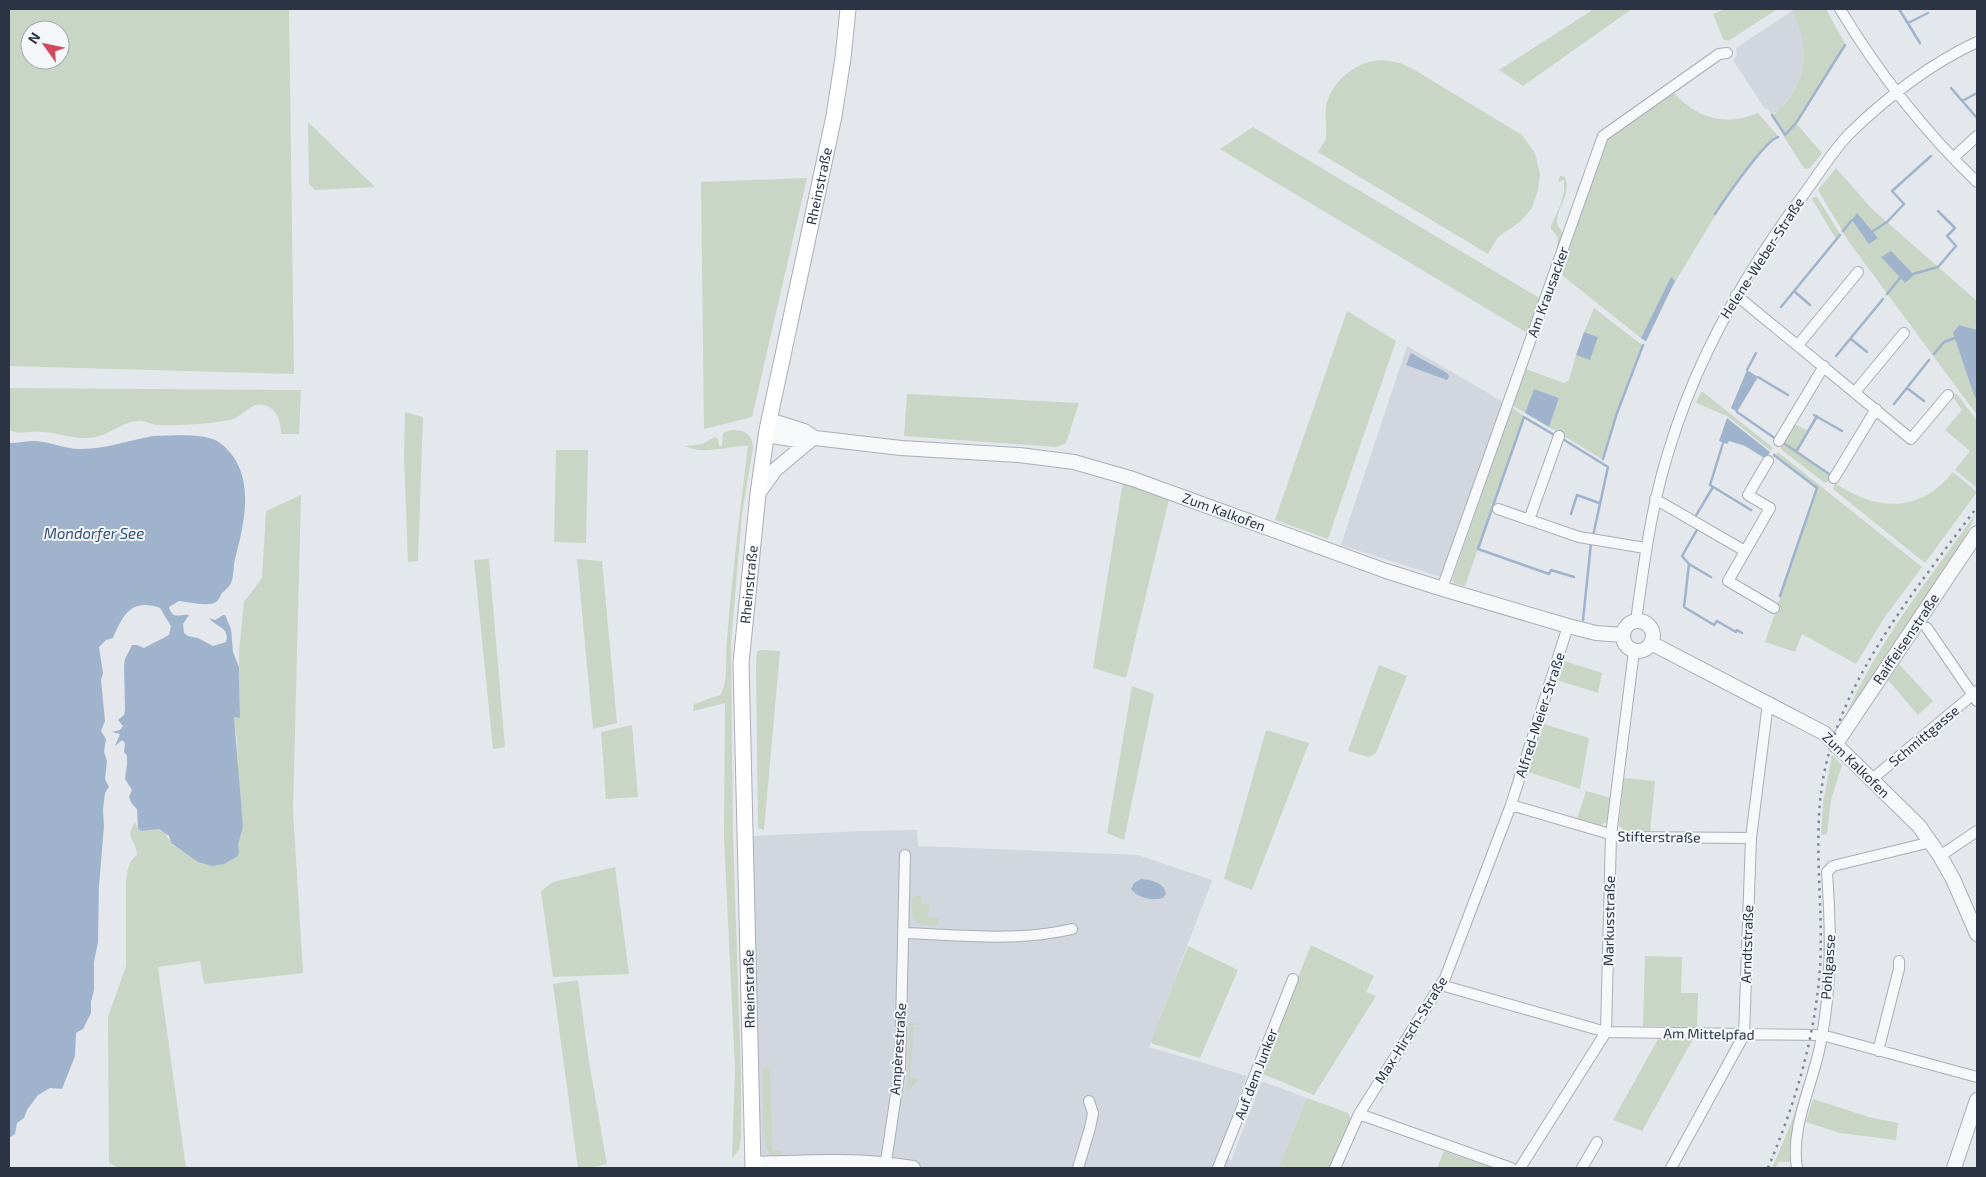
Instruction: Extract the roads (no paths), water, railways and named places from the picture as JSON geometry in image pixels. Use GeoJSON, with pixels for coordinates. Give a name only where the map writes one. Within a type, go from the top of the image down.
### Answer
{"type":"FeatureCollection","features":[{"type":"Feature","properties":{"kind":"main road","name":"Rheinstraße"},"geometry":{"type":"LineString","coordinates":[[753,1166],[741,663],[758,494],[766,435],[834,116],[848,9]]}},
{"type":"Feature","properties":{"kind":"street"},"geometry":{"type":"LineString","coordinates":[[1840,9],[1896,92],[1953,158],[1977,182]]}},
{"type":"Feature","properties":{"kind":"street","name":"Helene-Weber-Straße"},"geometry":{"type":"LineString","coordinates":[[1636,621],[1645,548],[1655,499],[1674,432],[1693,382],[1713,338],[1736,295],[1781,226],[1849,134],[1896,92],[1943,60],[1977,42]]}},
{"type":"Feature","properties":{"kind":"street","name":"Am Krausacker"},"geometry":{"type":"LineString","coordinates":[[1443,589],[1602,136],[1720,54],[1726,53]]}},
{"type":"Feature","properties":{"kind":"street"},"geometry":{"type":"LineString","coordinates":[[1953,158],[1977,136]]}},
{"type":"Feature","properties":{"kind":"street"},"geometry":{"type":"LineString","coordinates":[[1798,345],[1858,272]]}},
{"type":"Feature","properties":{"kind":"street"},"geometry":{"type":"LineString","coordinates":[[1736,295],[1911,439],[1948,395]]}},
{"type":"Feature","properties":{"kind":"street"},"geometry":{"type":"LineString","coordinates":[[1855,392],[1904,333]]}},
{"type":"Feature","properties":{"kind":"street"},"geometry":{"type":"LineString","coordinates":[[1779,441],[1824,366]]}},
{"type":"Feature","properties":{"kind":"street"},"geometry":{"type":"LineString","coordinates":[[1834,478],[1876,409]]}},
{"type":"Feature","properties":{"kind":"street","name":"Zum Kalkofen"},"geometry":{"type":"LineString","coordinates":[[769,420],[804,431],[815,438]]}},
{"type":"Feature","properties":{"kind":"street","name":"Zum Kalkofen"},"geometry":{"type":"LineString","coordinates":[[766,435],[797,440],[815,438],[901,448],[1049,458],[1088,465],[1386,571],[1568,626],[1623,635]]}},
{"type":"Feature","properties":{"kind":"street"},"geometry":{"type":"LineString","coordinates":[[1529,520],[1559,436]]}},
{"type":"Feature","properties":{"kind":"street"},"geometry":{"type":"LineString","coordinates":[[758,494],[775,470],[815,438]]}},
{"type":"Feature","properties":{"kind":"street"},"geometry":{"type":"LineString","coordinates":[[1768,461],[1748,496],[1770,508],[1728,581],[1774,608]]}},
{"type":"Feature","properties":{"kind":"street"},"geometry":{"type":"LineString","coordinates":[[1655,499],[1745,551]]}},
{"type":"Feature","properties":{"kind":"street"},"geometry":{"type":"LineString","coordinates":[[1498,509],[1579,537],[1645,548]]}},
{"type":"Feature","properties":{"kind":"street","name":"Raiffeisenstraße"},"geometry":{"type":"LineString","coordinates":[[1835,745],[1977,533]]}},
{"type":"Feature","properties":{"kind":"street"},"geometry":{"type":"LineString","coordinates":[[1636,621],[1642,621],[1652,632],[1651,643],[1644,650],[1634,651],[1626,645],[1623,635],[1627,625],[1636,621]]}},
{"type":"Feature","properties":{"kind":"street","name":"Alfred-Meier-Straße"},"geometry":{"type":"LineString","coordinates":[[1512,805],[1568,626]]}},
{"type":"Feature","properties":{"kind":"street"},"geometry":{"type":"LineString","coordinates":[[1927,628],[1976,696]]}},
{"type":"Feature","properties":{"kind":"street","name":"Zum Kalkofen"},"geometry":{"type":"LineString","coordinates":[[1651,643],[1824,732],[1835,745],[1919,826],[1940,856],[1956,886],[1977,934]]}},
{"type":"Feature","properties":{"kind":"street","name":"Markusstraße"},"geometry":{"type":"LineString","coordinates":[[1606,1032],[1611,835],[1634,651]]}},
{"type":"Feature","properties":{"kind":"street","name":"Schmittgasse"},"geometry":{"type":"LineString","coordinates":[[1871,780],[1976,696]]}},
{"type":"Feature","properties":{"kind":"street","name":"Arndtstraße"},"geometry":{"type":"LineString","coordinates":[[1671,1168],[1744,1035],[1751,838],[1768,702]]}},
{"type":"Feature","properties":{"kind":"street","name":"Stifterstraße"},"geometry":{"type":"LineString","coordinates":[[1512,805],[1620,837],[1751,838]]}},
{"type":"Feature","properties":{"kind":"street","name":"Max-Hirsch-Straße"},"geometry":{"type":"LineString","coordinates":[[1335,1168],[1359,1114],[1440,986],[1512,805]]}},
{"type":"Feature","properties":{"kind":"street"},"geometry":{"type":"LineString","coordinates":[[1940,856],[1977,831]]}},
{"type":"Feature","properties":{"kind":"street","name":"Pohlgasse"},"geometry":{"type":"LineString","coordinates":[[1797,1168],[1795,1155],[1799,1120],[1822,1035],[1830,958],[1828,870],[1832,866],[1931,842]]}},
{"type":"Feature","properties":{"kind":"street","name":"Ampèrestraße"},"geometry":{"type":"LineString","coordinates":[[886,1166],[900,1068],[905,855]]}},
{"type":"Feature","properties":{"kind":"street"},"geometry":{"type":"LineString","coordinates":[[904,933],[1026,936],[1046,935],[1072,929]]}},
{"type":"Feature","properties":{"kind":"street"},"geometry":{"type":"LineString","coordinates":[[1878,1051],[1899,969],[1899,961]]}},
{"type":"Feature","properties":{"kind":"street","name":"Auf dem Junker"},"geometry":{"type":"LineString","coordinates":[[1218,1168],[1292,979]]}},
{"type":"Feature","properties":{"kind":"street","name":"Am Mittelpfad"},"geometry":{"type":"LineString","coordinates":[[1440,986],[1606,1032],[1822,1035],[1977,1077]]}},
{"type":"Feature","properties":{"kind":"street"},"geometry":{"type":"LineString","coordinates":[[1520,1168],[1606,1032]]}},
{"type":"Feature","properties":{"kind":"street"},"geometry":{"type":"LineString","coordinates":[[1954,1168],[1977,1100]]}},
{"type":"Feature","properties":{"kind":"street"},"geometry":{"type":"LineString","coordinates":[[1078,1168],[1093,1113],[1089,1101]]}},
{"type":"Feature","properties":{"kind":"street"},"geometry":{"type":"LineString","coordinates":[[1359,1114],[1511,1168]]}},
{"type":"Feature","properties":{"kind":"street"},"geometry":{"type":"LineString","coordinates":[[1582,1168],[1597,1142]]}},
{"type":"Feature","properties":{"kind":"street"},"geometry":{"type":"LineString","coordinates":[[753,1166],[821,1162],[913,1168]]}},
{"type":"Feature","properties":{"kind":"water"},"geometry":{"type":"Polygon","coordinates":[[[1857,213],[1878,238],[1869,244],[1852,220],[1857,213]]]}},
{"type":"Feature","properties":{"kind":"water"},"geometry":{"type":"Polygon","coordinates":[[[1891,251],[1914,275],[1905,283],[1881,257],[1891,251]]]}},
{"type":"Feature","properties":{"kind":"water"},"geometry":{"type":"Polygon","coordinates":[[[1671,277],[1675,281],[1646,341],[1641,338],[1671,277]]]}},
{"type":"Feature","properties":{"kind":"water"},"geometry":{"type":"Polygon","coordinates":[[[1959,325],[1977,330],[1977,400],[1953,333],[1959,325]]]}},
{"type":"Feature","properties":{"kind":"water"},"geometry":{"type":"Polygon","coordinates":[[[1584,332],[1598,337],[1590,360],[1576,355],[1584,332]]]}},
{"type":"Feature","properties":{"kind":"water"},"geometry":{"type":"Polygon","coordinates":[[[1411,353],[1447,373],[1449,376],[1447,380],[1406,365],[1411,353]]]}},
{"type":"Feature","properties":{"kind":"water"},"geometry":{"type":"Polygon","coordinates":[[[1747,370],[1758,377],[1737,412],[1731,408],[1747,370]]]}},
{"type":"Feature","properties":{"kind":"water"},"geometry":{"type":"Polygon","coordinates":[[[1534,389],[1559,398],[1549,427],[1525,413],[1534,389]]]}},
{"type":"Feature","properties":{"kind":"water"},"geometry":{"type":"Polygon","coordinates":[[[1727,418],[1770,452],[1766,459],[1745,446],[1729,441],[1727,444],[1719,441],[1727,418]]]}},
{"type":"Feature","properties":{"kind":"water","name":"Mondorfer See"},"geometry":{"type":"Polygon","coordinates":[[[188,435],[206,437],[220,443],[232,454],[244,482],[245,497],[242,529],[230,585],[217,601],[213,603],[203,604],[179,601],[169,607],[173,614],[177,616],[189,615],[183,624],[184,633],[213,646],[226,642],[227,637],[224,630],[209,618],[215,620],[225,615],[231,629],[233,652],[239,667],[240,718],[234,717],[243,827],[238,845],[239,852],[238,856],[224,864],[212,866],[198,862],[171,843],[169,836],[159,829],[142,831],[138,829],[137,809],[129,797],[132,790],[125,779],[127,756],[124,752],[125,743],[122,740],[115,746],[120,734],[112,732],[120,730],[123,726],[118,720],[124,715],[125,710],[124,665],[132,645],[144,648],[169,635],[171,626],[160,608],[150,605],[135,607],[120,622],[113,638],[106,640],[99,647],[103,673],[101,680],[105,721],[101,731],[106,739],[104,752],[107,761],[105,779],[109,787],[105,793],[103,810],[104,826],[99,886],[98,942],[94,962],[94,990],[91,1013],[83,1029],[76,1033],[75,1056],[62,1089],[50,1088],[38,1095],[27,1110],[24,1118],[17,1123],[15,1134],[9,1138],[9,443],[36,441],[75,449],[90,449],[153,436],[188,435]]]}},
{"type":"Feature","properties":{"kind":"water"},"geometry":{"type":"Polygon","coordinates":[[[1141,879],[1160,884],[1166,894],[1163,898],[1154,899],[1137,895],[1131,889],[1134,883],[1141,879]]]}},
{"type":"Feature","properties":{"kind":"waterway"},"geometry":{"type":"LineString","coordinates":[[1899,9],[1920,43]]}},
{"type":"Feature","properties":{"kind":"waterway"},"geometry":{"type":"LineString","coordinates":[[1908,23],[1928,13]]}},
{"type":"Feature","properties":{"kind":"waterway"},"geometry":{"type":"LineString","coordinates":[[1772,115],[1785,135],[1796,123],[1845,45]]}},
{"type":"Feature","properties":{"kind":"waterway"},"geometry":{"type":"LineString","coordinates":[[1951,88],[1977,118]]}},
{"type":"Feature","properties":{"kind":"waterway"},"geometry":{"type":"LineString","coordinates":[[1962,101],[1977,93]]}},
{"type":"Feature","properties":{"kind":"waterway"},"geometry":{"type":"LineString","coordinates":[[1715,214],[1755,159],[1772,140],[1778,137]]}},
{"type":"Feature","properties":{"kind":"waterway"},"geometry":{"type":"LineString","coordinates":[[1873,231],[1887,222],[1904,204],[1892,191],[1931,156]]}},
{"type":"Feature","properties":{"kind":"waterway"},"geometry":{"type":"LineString","coordinates":[[1913,274],[1938,267],[1956,246],[1947,236],[1955,228],[1938,211]]}},
{"type":"Feature","properties":{"kind":"waterway"},"geometry":{"type":"LineString","coordinates":[[1843,231],[1852,220]]}},
{"type":"Feature","properties":{"kind":"waterway"},"geometry":{"type":"LineString","coordinates":[[1781,307],[1840,235]]}},
{"type":"Feature","properties":{"kind":"waterway"},"geometry":{"type":"LineString","coordinates":[[1887,294],[1900,278]]}},
{"type":"Feature","properties":{"kind":"waterway"},"geometry":{"type":"LineString","coordinates":[[1794,291],[1810,305]]}},
{"type":"Feature","properties":{"kind":"waterway"},"geometry":{"type":"LineString","coordinates":[[1836,356],[1883,299]]}},
{"type":"Feature","properties":{"kind":"waterway"},"geometry":{"type":"LineString","coordinates":[[1934,354],[1944,342],[1955,338]]}},
{"type":"Feature","properties":{"kind":"waterway"},"geometry":{"type":"LineString","coordinates":[[1851,339],[1867,352]]}},
{"type":"Feature","properties":{"kind":"waterway"},"geometry":{"type":"LineString","coordinates":[[1603,459],[1617,413],[1643,345]]}},
{"type":"Feature","properties":{"kind":"waterway"},"geometry":{"type":"LineString","coordinates":[[1747,370],[1756,353]]}},
{"type":"Feature","properties":{"kind":"waterway"},"geometry":{"type":"LineString","coordinates":[[1894,404],[1929,360]]}},
{"type":"Feature","properties":{"kind":"waterway"},"geometry":{"type":"LineString","coordinates":[[1758,377],[1788,395]]}},
{"type":"Feature","properties":{"kind":"waterway"},"geometry":{"type":"LineString","coordinates":[[1907,388],[1924,401]]}},
{"type":"Feature","properties":{"kind":"waterway"},"geometry":{"type":"LineString","coordinates":[[1737,412],[1776,439]]}},
{"type":"Feature","properties":{"kind":"waterway"},"geometry":{"type":"LineString","coordinates":[[1814,415],[1842,431]]}},
{"type":"Feature","properties":{"kind":"waterway"},"geometry":{"type":"LineString","coordinates":[[1796,452],[1817,416]]}},
{"type":"Feature","properties":{"kind":"waterway"},"geometry":{"type":"LineString","coordinates":[[1556,436],[1524,417],[1478,549],[1549,574],[1551,570],[1574,577]]}},
{"type":"Feature","properties":{"kind":"waterway"},"geometry":{"type":"LineString","coordinates":[[1561,438],[1608,467],[1593,536]]}},
{"type":"Feature","properties":{"kind":"waterway"},"geometry":{"type":"LineString","coordinates":[[1782,442],[1829,474]]}},
{"type":"Feature","properties":{"kind":"waterway"},"geometry":{"type":"LineString","coordinates":[[1723,443],[1710,485],[1751,510]]}},
{"type":"Feature","properties":{"kind":"waterway"},"geometry":{"type":"LineString","coordinates":[[1774,455],[1817,488],[1780,596]]}},
{"type":"Feature","properties":{"kind":"waterway"},"geometry":{"type":"LineString","coordinates":[[1695,517],[1713,487]]}},
{"type":"Feature","properties":{"kind":"waterway"},"geometry":{"type":"LineString","coordinates":[[1571,514],[1577,495],[1599,503]]}},
{"type":"Feature","properties":{"kind":"waterway"},"geometry":{"type":"LineString","coordinates":[[1698,528],[1682,556],[1689,564],[1711,577]]}},
{"type":"Feature","properties":{"kind":"waterway"},"geometry":{"type":"LineString","coordinates":[[1583,620],[1591,543]]}},
{"type":"Feature","properties":{"kind":"waterway"},"geometry":{"type":"LineString","coordinates":[[1689,564],[1684,607],[1714,625],[1717,621],[1736,632],[1737,630],[1742,633]]}},
{"type":"Feature","properties":{"kind":"railway"},"geometry":{"type":"LineString","coordinates":[[1768,1168],[1795,1095],[1814,1020],[1821,943],[1819,819],[1825,769],[1835,733],[1849,698],[1887,631],[1909,598],[1977,507]]}}]}
